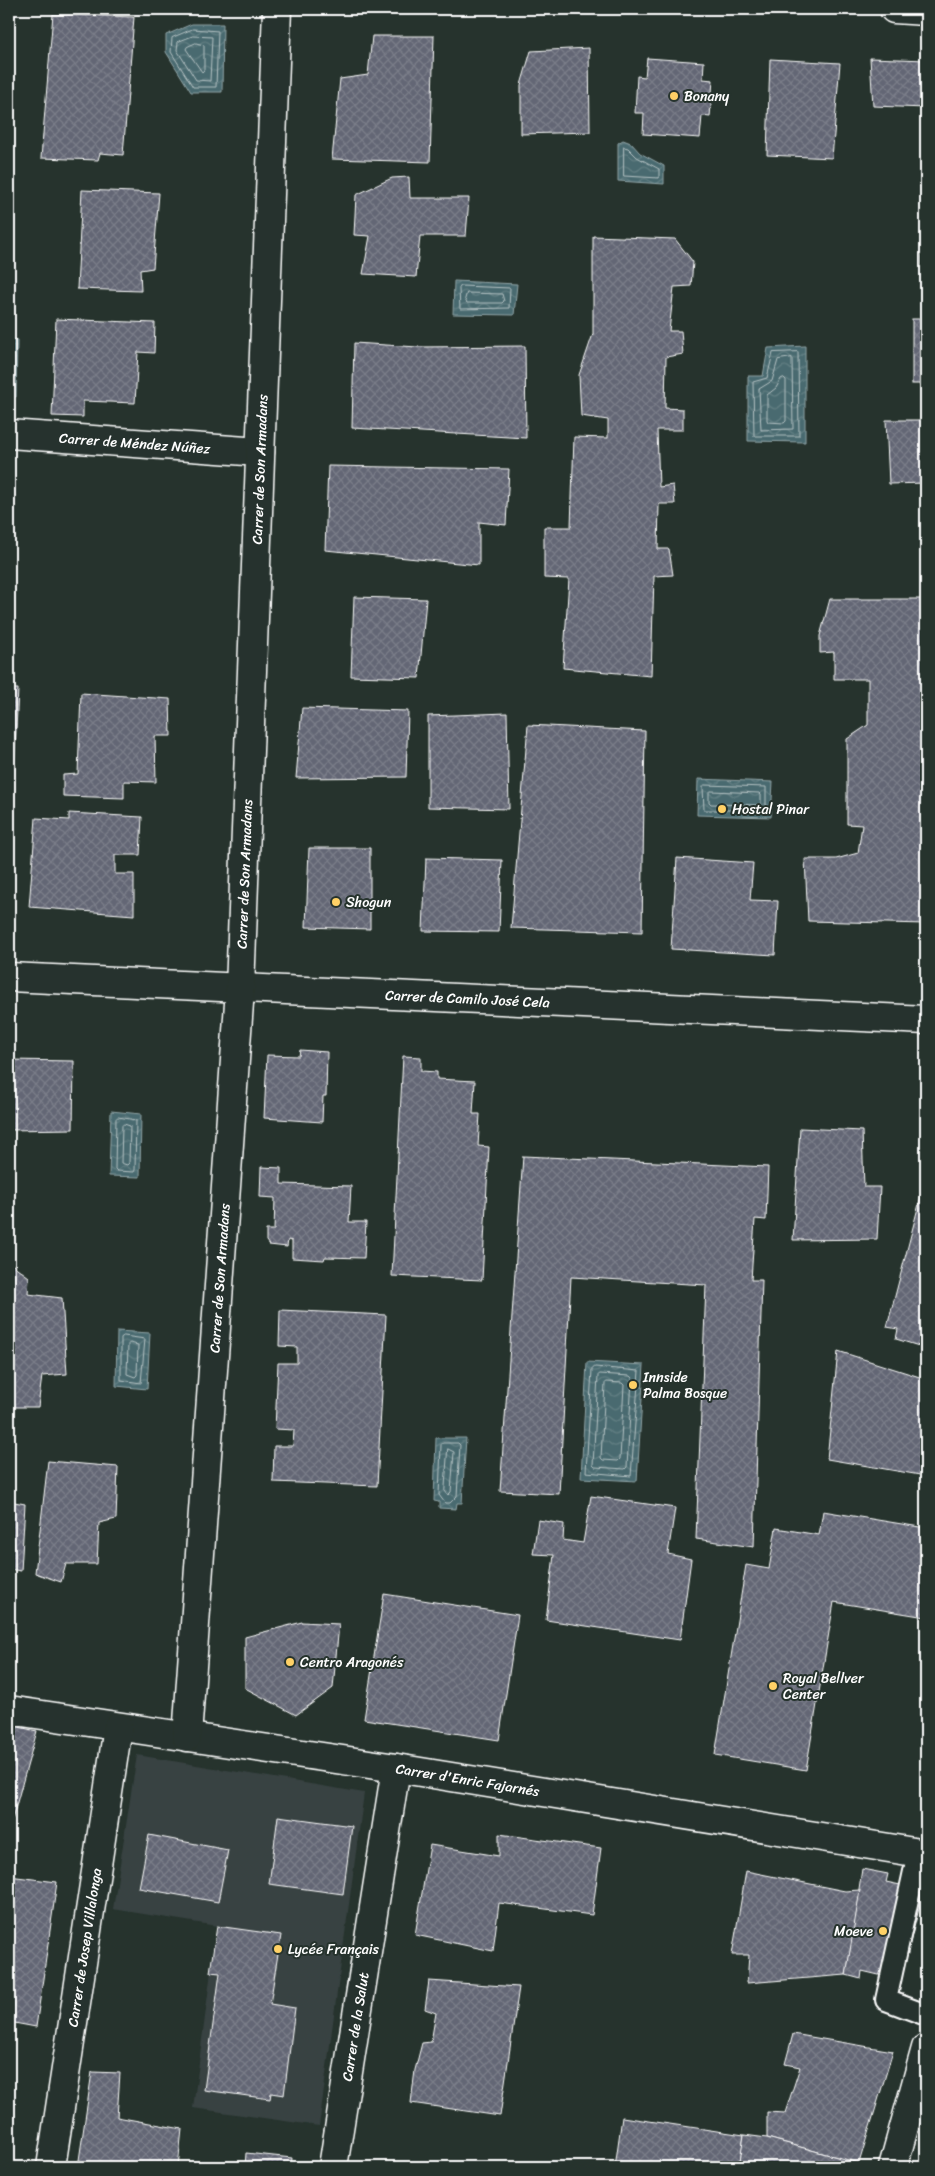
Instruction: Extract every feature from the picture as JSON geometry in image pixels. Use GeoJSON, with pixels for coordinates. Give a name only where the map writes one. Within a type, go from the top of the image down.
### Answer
{"type":"FeatureCollection","features":[{"type":"Feature","properties":{"kind":"street","name":"Carrer de Son Armadans"},"geometry":{"type":"LineString","coordinates":[[188,1737],[240,989],[277,9]]}},
{"type":"Feature","properties":{"kind":"street"},"geometry":{"type":"LineString","coordinates":[[894,9],[926,11]]}},
{"type":"Feature","properties":{"kind":"street","name":"Carrer de Méndez Núñez"},"geometry":{"type":"LineString","coordinates":[[9,434],[260,452]]}},
{"type":"Feature","properties":{"kind":"street","name":"Carrer de Camilo José Cela"},"geometry":{"type":"LineString","coordinates":[[9,977],[926,1020]]}},
{"type":"Feature","properties":{"kind":"street","name":"Carrer d'Enric Fajarnés"},"geometry":{"type":"LineString","coordinates":[[9,1710],[396,1768],[922,1854]]}},
{"type":"Feature","properties":{"kind":"street","name":"Carrer de Josep Villalonga"},"geometry":{"type":"LineString","coordinates":[[51,2167],[118,1727]]}},
{"type":"Feature","properties":{"kind":"street","name":"Carrer de la Salut"},"geometry":{"type":"LineString","coordinates":[[333,2167],[396,1768]]}},
{"type":"Feature","properties":{"kind":"street"},"geometry":{"type":"LineString","coordinates":[[893,2167],[926,2048]]}},
{"type":"Feature","properties":{"kind":"lane"},"geometry":{"type":"LineString","coordinates":[[922,1854],[886,2000],[926,2015]]}},
{"type":"Feature","properties":{"kind":"shaded area","name":"Lycée Français"},"geometry":{"type":"Polygon","coordinates":[[[137,1755],[364,1793],[319,2126],[193,2108],[217,1926],[113,1909],[137,1755]]]}},
{"type":"Feature","properties":{"kind":"water"},"geometry":{"type":"Polygon","coordinates":[[[192,24],[223,24],[222,92],[191,92],[166,52],[166,35],[192,24]]]}},
{"type":"Feature","properties":{"kind":"water"},"geometry":{"type":"Polygon","coordinates":[[[623,140],[631,143],[640,153],[664,166],[664,184],[618,181],[618,143],[623,140]]]}},
{"type":"Feature","properties":{"kind":"water"},"geometry":{"type":"Polygon","coordinates":[[[454,281],[517,284],[514,315],[453,314],[454,281]]]}},
{"type":"Feature","properties":{"kind":"water"},"geometry":{"type":"Polygon","coordinates":[[[9,339],[17,340],[16,397],[9,396],[9,339]]]}},
{"type":"Feature","properties":{"kind":"water"},"geometry":{"type":"Polygon","coordinates":[[[805,346],[805,442],[748,441],[748,376],[763,376],[768,348],[805,346]]]}},
{"type":"Feature","properties":{"kind":"water"},"geometry":{"type":"Polygon","coordinates":[[[698,779],[773,782],[771,817],[697,815],[698,779]]]}},
{"type":"Feature","properties":{"kind":"water"},"geometry":{"type":"Polygon","coordinates":[[[111,1111],[141,1114],[140,1177],[109,1176],[111,1111]]]}},
{"type":"Feature","properties":{"kind":"water"},"geometry":{"type":"Polygon","coordinates":[[[117,1331],[150,1333],[147,1389],[116,1386],[117,1331]]]}},
{"type":"Feature","properties":{"kind":"water"},"geometry":{"type":"Polygon","coordinates":[[[587,1362],[644,1365],[637,1481],[581,1478],[587,1362]]]}},
{"type":"Feature","properties":{"kind":"water"},"geometry":{"type":"Polygon","coordinates":[[[436,1438],[466,1438],[462,1503],[457,1503],[456,1509],[439,1508],[439,1502],[434,1501],[436,1438]]]}},
{"type":"Feature","properties":{"kind":"building"},"geometry":{"type":"Polygon","coordinates":[[[53,14],[134,17],[123,155],[100,153],[98,160],[41,158],[53,14]]]}},
{"type":"Feature","properties":{"kind":"building"},"geometry":{"type":"Polygon","coordinates":[[[372,36],[434,36],[430,162],[332,159],[340,79],[368,75],[372,36]]]}},
{"type":"Feature","properties":{"kind":"building"},"geometry":{"type":"Polygon","coordinates":[[[589,48],[590,132],[521,134],[521,85],[531,51],[589,48]]]}},
{"type":"Feature","properties":{"kind":"building","name":"Bonany"},"geometry":{"type":"Polygon","coordinates":[[[647,58],[704,62],[703,79],[713,80],[710,117],[702,116],[700,138],[643,134],[644,113],[635,113],[637,76],[645,77],[647,58]]]}},
{"type":"Feature","properties":{"kind":"building"},"geometry":{"type":"Polygon","coordinates":[[[870,58],[926,60],[926,108],[873,106],[870,58]]]}},
{"type":"Feature","properties":{"kind":"building"},"geometry":{"type":"Polygon","coordinates":[[[770,59],[840,63],[832,158],[767,155],[770,59]]]}},
{"type":"Feature","properties":{"kind":"building"},"geometry":{"type":"Polygon","coordinates":[[[409,177],[410,198],[469,198],[466,236],[420,236],[416,277],[363,274],[370,236],[354,235],[356,195],[392,178],[409,177]]]}},
{"type":"Feature","properties":{"kind":"building"},"geometry":{"type":"Polygon","coordinates":[[[82,190],[159,193],[153,268],[140,270],[141,291],[77,289],[82,190]]]}},
{"type":"Feature","properties":{"kind":"building"},"geometry":{"type":"Polygon","coordinates":[[[593,236],[675,239],[693,262],[691,286],[674,287],[669,331],[681,331],[683,354],[666,357],[665,408],[683,409],[683,430],[657,430],[659,487],[673,485],[675,504],[659,504],[658,549],[669,549],[673,575],[654,576],[651,676],[563,668],[569,579],[544,578],[544,527],[571,527],[574,437],[608,438],[608,420],[581,416],[579,375],[593,334],[593,236]]]}},
{"type":"Feature","properties":{"kind":"building"},"geometry":{"type":"Polygon","coordinates":[[[922,239],[926,239],[926,291],[922,291],[922,239]]]}},
{"type":"Feature","properties":{"kind":"building"},"geometry":{"type":"Polygon","coordinates":[[[56,319],[155,323],[154,353],[138,352],[135,403],[83,401],[83,417],[52,416],[56,319]]]}},
{"type":"Feature","properties":{"kind":"building"},"geometry":{"type":"Polygon","coordinates":[[[912,319],[926,319],[926,384],[912,384],[912,319]]]}},
{"type":"Feature","properties":{"kind":"building"},"geometry":{"type":"Polygon","coordinates":[[[354,343],[418,347],[525,346],[526,438],[352,428],[354,343]]]}},
{"type":"Feature","properties":{"kind":"building"},"geometry":{"type":"Polygon","coordinates":[[[886,420],[926,420],[926,483],[889,484],[886,420]]]}},
{"type":"Feature","properties":{"kind":"building"},"geometry":{"type":"Polygon","coordinates":[[[328,466],[509,469],[506,525],[479,522],[479,565],[325,550],[328,466]]]}},
{"type":"Feature","properties":{"kind":"building"},"geometry":{"type":"Polygon","coordinates":[[[354,597],[426,599],[419,678],[351,676],[354,597]]]}},
{"type":"Feature","properties":{"kind":"building"},"geometry":{"type":"Polygon","coordinates":[[[830,599],[926,599],[926,816],[924,816],[926,924],[808,921],[805,859],[836,859],[858,853],[862,825],[847,824],[847,739],[868,725],[868,679],[834,679],[834,652],[820,653],[820,636],[830,599]]]}},
{"type":"Feature","properties":{"kind":"building"},"geometry":{"type":"Polygon","coordinates":[[[9,689],[18,689],[13,791],[9,791],[9,689]]]}},
{"type":"Feature","properties":{"kind":"building"},"geometry":{"type":"Polygon","coordinates":[[[81,693],[170,699],[171,736],[155,736],[156,782],[124,781],[124,798],[63,796],[63,775],[78,774],[81,693]]]}},
{"type":"Feature","properties":{"kind":"building"},"geometry":{"type":"Polygon","coordinates":[[[302,708],[408,711],[406,777],[296,778],[302,708]]]}},
{"type":"Feature","properties":{"kind":"building"},"geometry":{"type":"Polygon","coordinates":[[[507,713],[509,809],[428,807],[428,716],[507,713]]]}},
{"type":"Feature","properties":{"kind":"building"},"geometry":{"type":"Polygon","coordinates":[[[528,725],[645,731],[642,932],[511,928],[528,725]]]}},
{"type":"Feature","properties":{"kind":"building"},"geometry":{"type":"Polygon","coordinates":[[[69,813],[142,817],[140,855],[115,855],[115,874],[134,874],[134,915],[29,907],[36,818],[69,820],[69,813]]]}},
{"type":"Feature","properties":{"kind":"building"},"geometry":{"type":"Polygon","coordinates":[[[309,848],[370,848],[370,929],[306,927],[309,848]]]}},
{"type":"Feature","properties":{"kind":"building"},"geometry":{"type":"Polygon","coordinates":[[[426,858],[502,860],[499,932],[423,931],[426,858]]]}},
{"type":"Feature","properties":{"kind":"building"},"geometry":{"type":"Polygon","coordinates":[[[677,858],[753,863],[750,900],[778,901],[775,955],[671,949],[677,858]]]}},
{"type":"Feature","properties":{"kind":"building"},"geometry":{"type":"Polygon","coordinates":[[[300,1050],[327,1052],[326,1096],[323,1096],[322,1122],[264,1118],[267,1055],[299,1056],[300,1050]]]}},
{"type":"Feature","properties":{"kind":"building"},"geometry":{"type":"Polygon","coordinates":[[[403,1056],[421,1057],[421,1071],[437,1072],[437,1079],[475,1081],[473,1114],[480,1114],[478,1146],[489,1147],[482,1280],[392,1276],[403,1056]]]}},
{"type":"Feature","properties":{"kind":"building"},"geometry":{"type":"Polygon","coordinates":[[[9,1060],[74,1061],[73,1129],[9,1130],[9,1060]]]}},
{"type":"Feature","properties":{"kind":"building"},"geometry":{"type":"Polygon","coordinates":[[[800,1128],[862,1131],[864,1187],[880,1187],[877,1239],[793,1240],[800,1128]]]}},
{"type":"Feature","properties":{"kind":"building"},"geometry":{"type":"Polygon","coordinates":[[[523,1156],[768,1167],[766,1220],[755,1219],[751,1280],[762,1280],[754,1547],[696,1539],[706,1285],[571,1277],[559,1494],[500,1491],[523,1156]]]}},
{"type":"Feature","properties":{"kind":"building"},"geometry":{"type":"Polygon","coordinates":[[[261,1167],[281,1168],[281,1184],[351,1186],[349,1222],[366,1222],[364,1258],[325,1257],[324,1260],[292,1258],[292,1241],[288,1240],[287,1247],[269,1245],[266,1241],[266,1230],[274,1230],[275,1198],[260,1197],[261,1167]]]}},
{"type":"Feature","properties":{"kind":"building"},"geometry":{"type":"Polygon","coordinates":[[[926,1177],[926,1319],[919,1346],[896,1339],[898,1329],[887,1327],[926,1177]]]}},
{"type":"Feature","properties":{"kind":"building"},"geometry":{"type":"Polygon","coordinates":[[[9,1262],[29,1277],[28,1294],[62,1298],[67,1374],[42,1376],[38,1407],[9,1407],[9,1262]]]}},
{"type":"Feature","properties":{"kind":"building"},"geometry":{"type":"Polygon","coordinates":[[[280,1310],[386,1315],[377,1486],[273,1482],[274,1446],[293,1446],[294,1430],[275,1429],[278,1363],[297,1363],[297,1347],[279,1346],[280,1310]]]}},
{"type":"Feature","properties":{"kind":"building"},"geometry":{"type":"Polygon","coordinates":[[[838,1351],[926,1379],[926,1476],[827,1459],[838,1351]]]}},
{"type":"Feature","properties":{"kind":"building"},"geometry":{"type":"Polygon","coordinates":[[[48,1461],[118,1467],[116,1519],[99,1523],[97,1564],[66,1564],[61,1582],[35,1573],[48,1461]]]}},
{"type":"Feature","properties":{"kind":"building"},"geometry":{"type":"Polygon","coordinates":[[[591,1496],[675,1508],[668,1554],[691,1559],[680,1640],[546,1620],[554,1555],[533,1554],[538,1520],[564,1524],[563,1540],[583,1543],[591,1496]]]}},
{"type":"Feature","properties":{"kind":"building"},"geometry":{"type":"Polygon","coordinates":[[[9,1501],[25,1504],[21,1571],[9,1569],[9,1501]]]}},
{"type":"Feature","properties":{"kind":"building","name":"Royal Bellver Center"},"geometry":{"type":"Polygon","coordinates":[[[823,1511],[926,1528],[926,1617],[834,1602],[806,1770],[715,1755],[746,1565],[769,1569],[776,1528],[819,1535],[823,1511]]]}},
{"type":"Feature","properties":{"kind":"building"},"geometry":{"type":"Polygon","coordinates":[[[384,1594],[518,1615],[499,1740],[364,1719],[384,1594]]]}},
{"type":"Feature","properties":{"kind":"building","name":"Centro Aragonés"},"geometry":{"type":"Polygon","coordinates":[[[302,1622],[339,1624],[333,1688],[296,1715],[245,1688],[245,1637],[302,1622]]]}},
{"type":"Feature","properties":{"kind":"building"},"geometry":{"type":"Polygon","coordinates":[[[9,1725],[37,1731],[12,1820],[9,1819],[9,1725]]]}},
{"type":"Feature","properties":{"kind":"building"},"geometry":{"type":"Polygon","coordinates":[[[278,1816],[352,1826],[343,1894],[269,1884],[278,1816]]]}},
{"type":"Feature","properties":{"kind":"building"},"geometry":{"type":"Polygon","coordinates":[[[499,1834],[601,1848],[592,1915],[499,1903],[493,1951],[415,1935],[430,1845],[499,1856],[499,1834]]]}},
{"type":"Feature","properties":{"kind":"building"},"geometry":{"type":"Polygon","coordinates":[[[149,1835],[228,1850],[218,1902],[139,1888],[149,1835]]]}},
{"type":"Feature","properties":{"kind":"building","name":"Moeve"},"geometry":{"type":"Polygon","coordinates":[[[862,1869],[888,1874],[886,1882],[924,1890],[900,1980],[862,1971],[861,1979],[846,1975],[862,1869]]]}},
{"type":"Feature","properties":{"kind":"building"},"geometry":{"type":"Polygon","coordinates":[[[746,1871],[845,1891],[860,1890],[846,1975],[747,1983],[749,1955],[732,1955],[746,1871]]]}},
{"type":"Feature","properties":{"kind":"building"},"geometry":{"type":"Polygon","coordinates":[[[9,1876],[57,1882],[36,2027],[9,2022],[9,1876]]]}},
{"type":"Feature","properties":{"kind":"building"},"geometry":{"type":"Polygon","coordinates":[[[217,1926],[281,1935],[270,2004],[295,2008],[284,2095],[271,2093],[270,2099],[204,2090],[220,1973],[210,1972],[217,1926]]]}},
{"type":"Feature","properties":{"kind":"building"},"geometry":{"type":"Polygon","coordinates":[[[429,1981],[519,1987],[500,2116],[411,2103],[415,2070],[422,2043],[431,2042],[436,2013],[425,2009],[429,1981]]]}},
{"type":"Feature","properties":{"kind":"building"},"geometry":{"type":"Polygon","coordinates":[[[793,2034],[893,2051],[859,2163],[767,2138],[767,2112],[785,2113],[800,2067],[785,2064],[793,2034]]]}},
{"type":"Feature","properties":{"kind":"building"},"geometry":{"type":"Polygon","coordinates":[[[92,2072],[120,2073],[117,2117],[182,2129],[178,2167],[78,2167],[92,2072]]]}},
{"type":"Feature","properties":{"kind":"building"},"geometry":{"type":"Polygon","coordinates":[[[622,2117],[744,2135],[739,2167],[615,2167],[622,2117]]]}},
{"type":"Feature","properties":{"kind":"building"},"geometry":{"type":"Polygon","coordinates":[[[744,2135],[767,2138],[859,2163],[858,2167],[739,2167],[744,2135]]]}},
{"type":"Feature","properties":{"kind":"building"},"geometry":{"type":"Polygon","coordinates":[[[246,2153],[292,2158],[291,2167],[245,2167],[246,2153]]]}},
{"type":"Feature","properties":{"kind":"building"},"geometry":{"type":"Polygon","coordinates":[[[201,2163],[235,2167],[200,2167],[201,2163]]]}},
{"type":"Feature","properties":{"kind":"place","name":"Bonany"},"geometry":{"type":"Point","coordinates":[674,96]}},
{"type":"Feature","properties":{"kind":"place","name":"Hostal Pinar"},"geometry":{"type":"Point","coordinates":[722,809]}},
{"type":"Feature","properties":{"kind":"place","name":"Shogun"},"geometry":{"type":"Point","coordinates":[336,902]}},
{"type":"Feature","properties":{"kind":"place","name":"Innside Palma Bosque"},"geometry":{"type":"Point","coordinates":[633,1385]}},
{"type":"Feature","properties":{"kind":"place","name":"Centro Aragonés"},"geometry":{"type":"Point","coordinates":[290,1662]}},
{"type":"Feature","properties":{"kind":"place","name":"Royal Bellver Center"},"geometry":{"type":"Point","coordinates":[773,1686]}},
{"type":"Feature","properties":{"kind":"place","name":"Moeve"},"geometry":{"type":"Point","coordinates":[883,1931]}},
{"type":"Feature","properties":{"kind":"place","name":"Lycée Français"},"geometry":{"type":"Point","coordinates":[278,1949]}}]}
